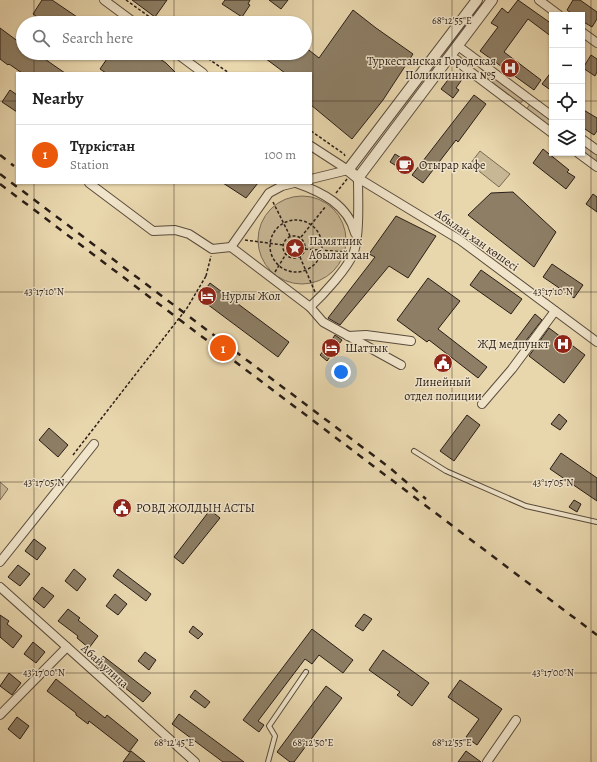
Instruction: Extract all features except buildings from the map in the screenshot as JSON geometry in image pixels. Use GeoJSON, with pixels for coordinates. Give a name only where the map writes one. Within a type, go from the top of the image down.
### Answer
{"type":"FeatureCollection","features":[{"type":"Feature","properties":{"kind":"street"},"geometry":{"type":"LineString","coordinates":[[104,0],[126,16]]}},
{"type":"Feature","properties":{"kind":"street"},"geometry":{"type":"LineString","coordinates":[[312,179],[348,170],[477,0]]}},
{"type":"Feature","properties":{"kind":"street"},"geometry":{"type":"LineString","coordinates":[[310,307],[336,280],[353,253],[356,240],[358,178],[492,0]]}},
{"type":"Feature","properties":{"kind":"street"},"geometry":{"type":"LineString","coordinates":[[539,0],[555,12]]}},
{"type":"Feature","properties":{"kind":"street"},"geometry":{"type":"LineString","coordinates":[[585,34],[596,40]]}},
{"type":"Feature","properties":{"kind":"street"},"geometry":{"type":"LineString","coordinates":[[458,46],[549,114]]}},
{"type":"Feature","properties":{"kind":"street"},"geometry":{"type":"LineString","coordinates":[[450,56],[549,131]]}},
{"type":"Feature","properties":{"kind":"street"},"geometry":{"type":"LineString","coordinates":[[185,60],[202,72]]}},
{"type":"Feature","properties":{"kind":"street"},"geometry":{"type":"LineString","coordinates":[[585,141],[597,150]]}},
{"type":"Feature","properties":{"kind":"street"},"geometry":{"type":"LineString","coordinates":[[312,147],[358,178]]}},
{"type":"Feature","properties":{"kind":"street"},"geometry":{"type":"LineString","coordinates":[[582,156],[597,167]]}},
{"type":"Feature","properties":{"kind":"street","name":"Абылай хан көшесі"},"geometry":{"type":"LineString","coordinates":[[358,178],[460,240],[597,342]]}},
{"type":"Feature","properties":{"kind":"street"},"geometry":{"type":"LineString","coordinates":[[90,184],[153,231],[175,230],[188,234],[212,249],[231,247],[310,307],[323,322],[401,365]]}},
{"type":"Feature","properties":{"kind":"street"},"geometry":{"type":"LineString","coordinates":[[231,247],[269,193],[282,186],[291,184]]}},
{"type":"Feature","properties":{"kind":"street"},"geometry":{"type":"LineString","coordinates":[[298,184],[316,190],[344,210],[353,226],[356,240]]}},
{"type":"Feature","properties":{"kind":"street"},"geometry":{"type":"LineString","coordinates":[[482,404],[512,369],[555,311]]}},
{"type":"Feature","properties":{"kind":"street"},"geometry":{"type":"LineString","coordinates":[[347,336],[366,335],[411,341]]}},
{"type":"Feature","properties":{"kind":"street"},"geometry":{"type":"LineString","coordinates":[[0,562],[94,444]]}},
{"type":"Feature","properties":{"kind":"street","name":"Абай улица"},"geometry":{"type":"LineString","coordinates":[[0,587],[195,762]]}},
{"type":"Feature","properties":{"kind":"street"},"geometry":{"type":"LineString","coordinates":[[0,715],[67,647]]}},
{"type":"Feature","properties":{"kind":"street"},"geometry":{"type":"LineString","coordinates":[[487,762],[516,720]]}},
{"type":"Feature","properties":{"kind":"lane"},"geometry":{"type":"LineString","coordinates":[[414,451],[446,471],[526,506],[597,522]]}},
{"type":"Feature","properties":{"kind":"lane"},"geometry":{"type":"LineString","coordinates":[[268,762],[275,736],[269,726],[306,672]]}},
{"type":"Feature","properties":{"kind":"path"},"geometry":{"type":"LineString","coordinates":[[126,0],[148,16]]}},
{"type":"Feature","properties":{"kind":"path"},"geometry":{"type":"LineString","coordinates":[[210,60],[227,72]]}},
{"type":"Feature","properties":{"kind":"path"},"geometry":{"type":"LineString","coordinates":[[312,132],[345,156]]}},
{"type":"Feature","properties":{"kind":"path"},"geometry":{"type":"LineString","coordinates":[[269,193],[290,236]]}},
{"type":"Feature","properties":{"kind":"path"},"geometry":{"type":"LineString","coordinates":[[297,221],[310,225],[319,235],[321,250],[313,265],[305,270],[294,272],[285,270],[279,266],[271,255],[270,243],[277,228],[284,224],[297,221]]}},
{"type":"Feature","properties":{"kind":"path"},"geometry":{"type":"LineString","coordinates":[[290,236],[301,237],[305,243],[305,249],[300,257],[292,258],[284,251],[284,240],[290,236]]}},
{"type":"Feature","properties":{"kind":"path"},"geometry":{"type":"LineString","coordinates":[[237,239],[283,246]]}},
{"type":"Feature","properties":{"kind":"path"},"geometry":{"type":"LineString","coordinates":[[73,455],[187,308],[206,276],[212,249]]}},
{"type":"Feature","properties":{"kind":"path"},"geometry":{"type":"LineString","coordinates":[[305,249],[353,253]]}},
{"type":"Feature","properties":{"kind":"path"},"geometry":{"type":"LineString","coordinates":[[274,273],[286,254]]}},
{"type":"Feature","properties":{"kind":"path"},"geometry":{"type":"LineString","coordinates":[[300,257],[310,284],[319,299]]}},
{"type":"Feature","properties":{"kind":"shaded area"},"geometry":{"type":"Polygon","coordinates":[[[484,69],[524,99],[519,105],[479,75],[484,69]]]}},
{"type":"Feature","properties":{"kind":"shaded area"},"geometry":{"type":"Polygon","coordinates":[[[530,104],[549,118],[549,127],[526,110],[530,104]]]}},
{"type":"Feature","properties":{"kind":"shaded area"},"geometry":{"type":"Polygon","coordinates":[[[585,145],[597,154],[597,163],[585,154],[585,145]]]}},
{"type":"Feature","properties":{"kind":"shaded area"},"geometry":{"type":"Polygon","coordinates":[[[480,151],[510,174],[499,187],[470,164],[480,151]]]}},
{"type":"Feature","properties":{"kind":"shaded area"},"geometry":{"type":"Polygon","coordinates":[[[302,196],[319,199],[327,203],[339,215],[343,223],[346,240],[343,257],[339,265],[327,277],[319,281],[302,284],[285,281],[277,277],[265,265],[261,257],[258,240],[261,223],[265,215],[277,203],[285,199],[302,196]]]}},
{"type":"Feature","properties":{"kind":"shaded area"},"geometry":{"type":"Polygon","coordinates":[[[0,482],[8,489],[0,500],[0,482]]]}},
{"type":"Feature","properties":{"kind":"railway"},"geometry":{"type":"LineString","coordinates":[[0,155],[14,166]]}},
{"type":"Feature","properties":{"kind":"railway"},"geometry":{"type":"LineString","coordinates":[[0,174],[390,468],[426,499]]}},
{"type":"Feature","properties":{"kind":"railway"},"geometry":{"type":"LineString","coordinates":[[0,184],[597,635]]}},
{"type":"Feature","properties":{"kind":"place","name":"Туркестанская Городская Поликлиника №5"},"geometry":{"type":"Point","coordinates":[510,68]}},
{"type":"Feature","properties":{"kind":"place","name":"Отырар кафе"},"geometry":{"type":"Point","coordinates":[405,165]}},
{"type":"Feature","properties":{"kind":"place","name":"Памятник Абылай хан"},"geometry":{"type":"Point","coordinates":[295,248]}},
{"type":"Feature","properties":{"kind":"place","name":"Нурлы Жол"},"geometry":{"type":"Point","coordinates":[207,296]}},
{"type":"Feature","properties":{"kind":"place","name":"ЖД медпункт"},"geometry":{"type":"Point","coordinates":[563,344]}},
{"type":"Feature","properties":{"kind":"place","name":"Түркістан"},"geometry":{"type":"Point","coordinates":[223,348]}},
{"type":"Feature","properties":{"kind":"place","name":"Шаттык"},"geometry":{"type":"Point","coordinates":[331,348]}},
{"type":"Feature","properties":{"kind":"place","name":"Линейный отдел полиции"},"geometry":{"type":"Point","coordinates":[443,363]}},
{"type":"Feature","properties":{"kind":"place","name":"РОВД ЖОЛДЫН АСТЫ"},"geometry":{"type":"Point","coordinates":[122,508]}}]}
